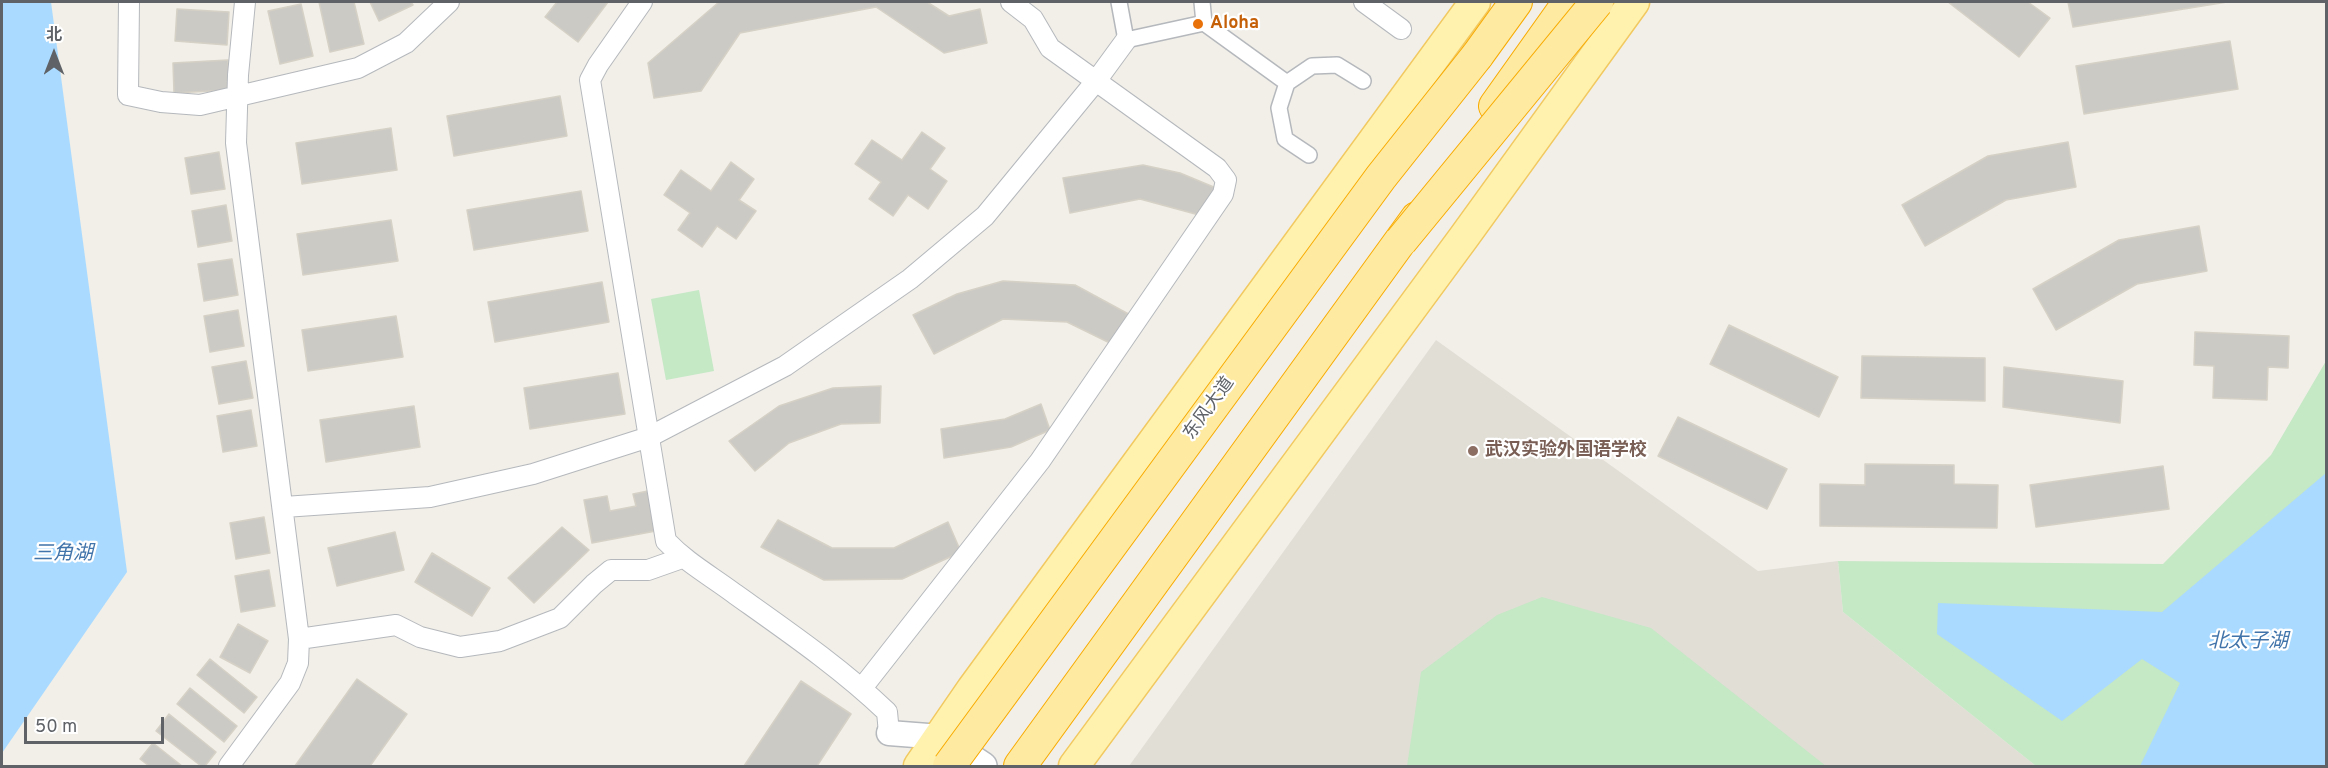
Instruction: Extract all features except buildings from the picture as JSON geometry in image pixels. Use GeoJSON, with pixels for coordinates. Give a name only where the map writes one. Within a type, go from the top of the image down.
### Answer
{"type":"FeatureCollection","features":[{"type":"Feature","properties":{"kind":"highway","name":"东风大道"},"geometry":{"type":"LineString","coordinates":[[928,766],[1381,177],[1477,56],[1514,2]]}},
{"type":"Feature","properties":{"kind":"highway"},"geometry":{"type":"LineString","coordinates":[[1020,766],[1401,241],[1569,2]]}},
{"type":"Feature","properties":{"kind":"highway"},"geometry":{"type":"LineString","coordinates":[[1401,241],[1597,2]]}},
{"type":"Feature","properties":{"kind":"main road"},"geometry":{"type":"LineString","coordinates":[[928,766],[941,737],[972,688],[1475,2]]}},
{"type":"Feature","properties":{"kind":"main road"},"geometry":{"type":"LineString","coordinates":[[1074,766],[1464,237],[1634,2]]}},
{"type":"Feature","properties":{"kind":"main road"},"geometry":{"type":"LineString","coordinates":[[941,737],[983,766]]}},
{"type":"Feature","properties":{"kind":"street"},"geometry":{"type":"LineString","coordinates":[[129,2],[128,95],[161,102],[200,105],[358,69],[406,43],[449,2]]}},
{"type":"Feature","properties":{"kind":"street"},"geometry":{"type":"LineString","coordinates":[[229,766],[290,683],[298,663],[299,639],[237,144],[245,2]]}},
{"type":"Feature","properties":{"kind":"street"},"geometry":{"type":"LineString","coordinates":[[642,2],[590,80],[666,541],[682,558],[733,592],[862,688],[887,712],[889,733],[941,737]]}},
{"type":"Feature","properties":{"kind":"street"},"geometry":{"type":"LineString","coordinates":[[862,688],[1040,461],[1223,194],[1226,180],[1217,168],[1050,48],[1033,19],[1011,2]]}},
{"type":"Feature","properties":{"kind":"street"},"geometry":{"type":"LineString","coordinates":[[1119,2],[1125,40]]}},
{"type":"Feature","properties":{"kind":"street"},"geometry":{"type":"LineString","coordinates":[[1202,2],[1204,23]]}},
{"type":"Feature","properties":{"kind":"street"},"geometry":{"type":"LineString","coordinates":[[1364,2],[1401,29]]}},
{"type":"Feature","properties":{"kind":"street"},"geometry":{"type":"LineString","coordinates":[[284,507],[430,497],[533,474],[649,437],[785,366],[910,279],[985,216],[1096,81],[1125,40],[1204,23],[1287,83]]}},
{"type":"Feature","properties":{"kind":"street"},"geometry":{"type":"LineString","coordinates":[[1309,155],[1285,139],[1279,108],[1287,83],[1312,66],[1337,65],[1363,81]]}},
{"type":"Feature","properties":{"kind":"street"},"geometry":{"type":"LineString","coordinates":[[299,639],[396,625],[420,637],[460,647],[500,641],[560,618],[611,570],[648,570],[682,558]]}},
{"type":"Feature","properties":{"kind":"shaded area","name":"武汉实验外国语学校"},"geometry":{"type":"Polygon","coordinates":[[[1436,340],[1758,571],[1838,561],[1843,612],[2036,766],[1129,766],[1436,340]]]}},
{"type":"Feature","properties":{"kind":"green space"},"geometry":{"type":"Polygon","coordinates":[[[699,290],[714,371],[666,380],[651,299],[699,290]]]}},
{"type":"Feature","properties":{"kind":"green space"},"geometry":{"type":"Polygon","coordinates":[[[2326,361],[2326,766],[2036,766],[1843,612],[1838,561],[2163,564],[2271,455],[2326,361]]]}},
{"type":"Feature","properties":{"kind":"green space"},"geometry":{"type":"Polygon","coordinates":[[[1542,597],[1651,628],[1826,766],[1407,766],[1421,672],[1497,615],[1542,597]]]}},
{"type":"Feature","properties":{"kind":"water","name":"三角湖"},"geometry":{"type":"Polygon","coordinates":[[[2,2],[51,2],[127,572],[2,753],[2,2]]]}},
{"type":"Feature","properties":{"kind":"water","name":"北太子湖"},"geometry":{"type":"Polygon","coordinates":[[[2326,473],[2326,766],[2140,766],[2180,683],[2142,659],[2062,721],[1937,634],[1938,603],[2162,612],[2326,473]]]}},
{"type":"Feature","properties":{"kind":"place","name":"Aloha"},"geometry":{"type":"Point","coordinates":[1198,24]}},
{"type":"Feature","properties":{"kind":"place","name":"武汉实验外国语学校"},"geometry":{"type":"Point","coordinates":[1473,451]}}]}
